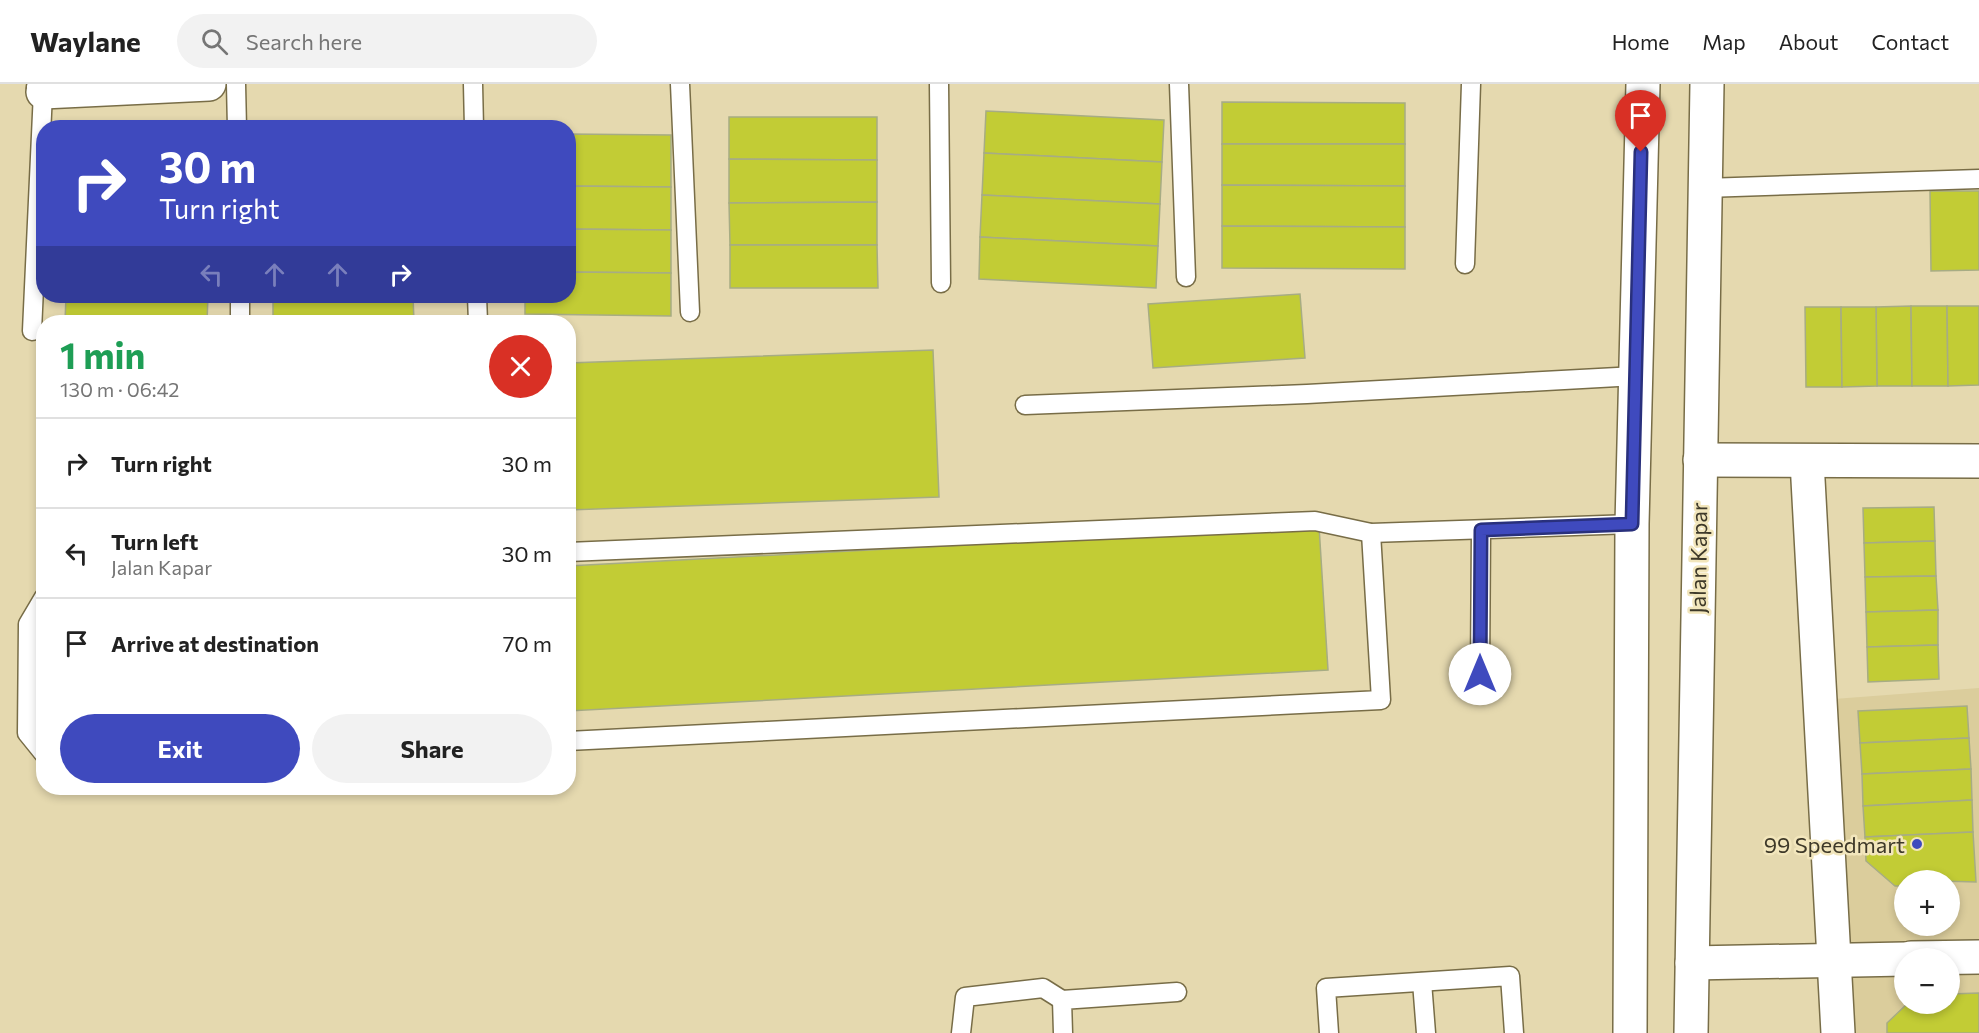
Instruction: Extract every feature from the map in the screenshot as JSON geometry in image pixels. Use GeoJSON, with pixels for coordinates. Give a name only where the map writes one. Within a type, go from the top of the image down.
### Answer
{"type":"FeatureCollection","features":[{"type":"Feature","properties":{"kind":"main road"},"geometry":{"type":"LineString","coordinates":[[37,88],[209,84]]}},
{"type":"Feature","properties":{"kind":"main road"},"geometry":{"type":"LineString","coordinates":[[1630,1033],[1632,524],[1643,84]]}},
{"type":"Feature","properties":{"kind":"main road","name":"Jalan Kapar"},"geometry":{"type":"LineString","coordinates":[[1691,1033],[1707,84]]}},
{"type":"Feature","properties":{"kind":"main road"},"geometry":{"type":"LineString","coordinates":[[1700,460],[1979,461]]}},
{"type":"Feature","properties":{"kind":"main road"},"geometry":{"type":"LineString","coordinates":[[1807,461],[1838,1033]]}},
{"type":"Feature","properties":{"kind":"main road"},"geometry":{"type":"LineString","coordinates":[[1960,957],[1979,957]]}},
{"type":"Feature","properties":{"kind":"main road"},"geometry":{"type":"LineString","coordinates":[[1692,963],[1894,959]]}},
{"type":"Feature","properties":{"kind":"lane"},"geometry":{"type":"LineString","coordinates":[[236,84],[237,120]]}},
{"type":"Feature","properties":{"kind":"lane"},"geometry":{"type":"LineString","coordinates":[[473,84],[474,120]]}},
{"type":"Feature","properties":{"kind":"lane"},"geometry":{"type":"LineString","coordinates":[[680,84],[690,312]]}},
{"type":"Feature","properties":{"kind":"lane"},"geometry":{"type":"LineString","coordinates":[[939,84],[941,283]]}},
{"type":"Feature","properties":{"kind":"lane"},"geometry":{"type":"LineString","coordinates":[[1179,84],[1186,278]]}},
{"type":"Feature","properties":{"kind":"lane"},"geometry":{"type":"LineString","coordinates":[[1465,264],[1471,84]]}},
{"type":"Feature","properties":{"kind":"lane"},"geometry":{"type":"LineString","coordinates":[[36,120],[37,88]]}},
{"type":"Feature","properties":{"kind":"lane"},"geometry":{"type":"LineString","coordinates":[[32,331],[36,137]]}},
{"type":"Feature","properties":{"kind":"lane"},"geometry":{"type":"LineString","coordinates":[[1705,188],[1979,179]]}},
{"type":"Feature","properties":{"kind":"lane"},"geometry":{"type":"LineString","coordinates":[[1025,405],[1307,394],[1636,376]]}},
{"type":"Feature","properties":{"kind":"lane"},"geometry":{"type":"LineString","coordinates":[[576,552],[1315,521],[1371,533],[1632,524]]}},
{"type":"Feature","properties":{"kind":"lane"},"geometry":{"type":"LineString","coordinates":[[1480,674],[1481,530]]}},
{"type":"Feature","properties":{"kind":"lane"},"geometry":{"type":"LineString","coordinates":[[576,741],[1381,700],[1371,533]]}},
{"type":"Feature","properties":{"kind":"lane"},"geometry":{"type":"LineString","coordinates":[[36,610],[28,624],[27,733],[36,744]]}},
{"type":"Feature","properties":{"kind":"lane"},"geometry":{"type":"LineString","coordinates":[[1329,1033],[1326,988],[1510,976],[1514,1033]]}},
{"type":"Feature","properties":{"kind":"lane"},"geometry":{"type":"LineString","coordinates":[[1422,982],[1426,1033]]}},
{"type":"Feature","properties":{"kind":"lane"},"geometry":{"type":"LineString","coordinates":[[961,1033],[965,997],[1042,988],[1062,1000],[1177,992]]}},
{"type":"Feature","properties":{"kind":"lane"},"geometry":{"type":"LineString","coordinates":[[1062,1000],[1063,1033]]}},
{"type":"Feature","properties":{"kind":"shaded area"},"geometry":{"type":"Polygon","coordinates":[[[1979,688],[1979,1033],[1852,1033],[1834,699],[1979,688]]]}},
{"type":"Feature","properties":{"kind":"building"},"geometry":{"type":"Polygon","coordinates":[[[1222,102],[1405,103],[1405,144],[1222,144],[1222,102]]]}},
{"type":"Feature","properties":{"kind":"building"},"geometry":{"type":"Polygon","coordinates":[[[986,111],[1164,120],[1162,162],[984,153],[986,111]]]}},
{"type":"Feature","properties":{"kind":"building"},"geometry":{"type":"Polygon","coordinates":[[[729,117],[877,117],[877,160],[729,159],[729,117]]]}},
{"type":"Feature","properties":{"kind":"building"},"geometry":{"type":"Polygon","coordinates":[[[576,134],[671,135],[671,187],[576,186],[576,134]]]}},
{"type":"Feature","properties":{"kind":"building"},"geometry":{"type":"Polygon","coordinates":[[[1222,144],[1405,144],[1405,186],[1222,185],[1222,144]]]}},
{"type":"Feature","properties":{"kind":"building"},"geometry":{"type":"Polygon","coordinates":[[[984,153],[1162,162],[1160,204],[982,195],[984,153]]]}},
{"type":"Feature","properties":{"kind":"building"},"geometry":{"type":"Polygon","coordinates":[[[729,159],[877,160],[877,202],[729,203],[729,159]]]}},
{"type":"Feature","properties":{"kind":"building"},"geometry":{"type":"Polygon","coordinates":[[[1222,185],[1405,186],[1405,227],[1222,226],[1222,185]]]}},
{"type":"Feature","properties":{"kind":"building"},"geometry":{"type":"Polygon","coordinates":[[[576,186],[671,187],[671,230],[576,229],[576,186]]]}},
{"type":"Feature","properties":{"kind":"building"},"geometry":{"type":"Polygon","coordinates":[[[1930,191],[1979,191],[1979,270],[1931,271],[1930,191]]]}},
{"type":"Feature","properties":{"kind":"building"},"geometry":{"type":"Polygon","coordinates":[[[982,195],[1160,204],[1158,246],[980,237],[982,195]]]}},
{"type":"Feature","properties":{"kind":"building"},"geometry":{"type":"Polygon","coordinates":[[[877,202],[877,245],[730,245],[729,203],[877,202]]]}},
{"type":"Feature","properties":{"kind":"building"},"geometry":{"type":"Polygon","coordinates":[[[1222,226],[1405,227],[1405,269],[1222,268],[1222,226]]]}},
{"type":"Feature","properties":{"kind":"building"},"geometry":{"type":"Polygon","coordinates":[[[576,229],[671,230],[671,273],[576,272],[576,229]]]}},
{"type":"Feature","properties":{"kind":"building"},"geometry":{"type":"Polygon","coordinates":[[[980,237],[1158,246],[1156,288],[979,279],[980,237]]]}},
{"type":"Feature","properties":{"kind":"building"},"geometry":{"type":"Polygon","coordinates":[[[730,245],[877,245],[878,288],[730,288],[730,245]]]}},
{"type":"Feature","properties":{"kind":"building"},"geometry":{"type":"Polygon","coordinates":[[[576,272],[671,273],[671,316],[525,314],[525,303],[576,303],[576,272]]]}},
{"type":"Feature","properties":{"kind":"building"},"geometry":{"type":"Polygon","coordinates":[[[1300,294],[1305,358],[1153,368],[1148,304],[1300,294]]]}},
{"type":"Feature","properties":{"kind":"building"},"geometry":{"type":"Polygon","coordinates":[[[66,303],[208,303],[207,315],[65,315],[66,303]]]}},
{"type":"Feature","properties":{"kind":"building"},"geometry":{"type":"Polygon","coordinates":[[[273,303],[413,303],[414,315],[273,315],[273,303]]]}},
{"type":"Feature","properties":{"kind":"building"},"geometry":{"type":"Polygon","coordinates":[[[1911,306],[1912,386],[1877,386],[1876,307],[1911,306]]]}},
{"type":"Feature","properties":{"kind":"building"},"geometry":{"type":"Polygon","coordinates":[[[1911,306],[1947,306],[1948,386],[1912,386],[1911,306]]]}},
{"type":"Feature","properties":{"kind":"building"},"geometry":{"type":"Polygon","coordinates":[[[1947,306],[1979,306],[1979,385],[1948,386],[1947,306]]]}},
{"type":"Feature","properties":{"kind":"building"},"geometry":{"type":"Polygon","coordinates":[[[1805,307],[1841,307],[1842,387],[1806,387],[1805,307]]]}},
{"type":"Feature","properties":{"kind":"building"},"geometry":{"type":"Polygon","coordinates":[[[1841,307],[1876,307],[1877,386],[1842,387],[1841,307]]]}},
{"type":"Feature","properties":{"kind":"building"},"geometry":{"type":"Polygon","coordinates":[[[933,350],[939,497],[576,510],[576,363],[933,350]]]}},
{"type":"Feature","properties":{"kind":"building"},"geometry":{"type":"Polygon","coordinates":[[[1934,507],[1935,541],[1864,543],[1863,508],[1934,507]]]}},
{"type":"Feature","properties":{"kind":"building"},"geometry":{"type":"Polygon","coordinates":[[[1319,526],[1328,670],[576,711],[576,566],[1319,526]]]}},
{"type":"Feature","properties":{"kind":"building"},"geometry":{"type":"Polygon","coordinates":[[[1935,541],[1936,576],[1865,577],[1864,543],[1935,541]]]}},
{"type":"Feature","properties":{"kind":"building"},"geometry":{"type":"Polygon","coordinates":[[[1936,576],[1938,610],[1866,612],[1865,577],[1936,576]]]}},
{"type":"Feature","properties":{"kind":"building"},"geometry":{"type":"Polygon","coordinates":[[[1938,610],[1938,645],[1867,647],[1866,612],[1938,610]]]}},
{"type":"Feature","properties":{"kind":"building"},"geometry":{"type":"Polygon","coordinates":[[[1938,645],[1939,679],[1868,682],[1867,647],[1938,645]]]}},
{"type":"Feature","properties":{"kind":"building"},"geometry":{"type":"Polygon","coordinates":[[[1967,706],[1969,738],[1860,743],[1858,711],[1967,706]]]}},
{"type":"Feature","properties":{"kind":"building"},"geometry":{"type":"Polygon","coordinates":[[[1969,738],[1971,769],[1862,774],[1860,743],[1969,738]]]}},
{"type":"Feature","properties":{"kind":"building"},"geometry":{"type":"Polygon","coordinates":[[[1971,769],[1972,800],[1863,806],[1862,774],[1971,769]]]}},
{"type":"Feature","properties":{"kind":"building"},"geometry":{"type":"Polygon","coordinates":[[[1972,800],[1973,832],[1865,837],[1863,806],[1972,800]]]}},
{"type":"Feature","properties":{"kind":"building"},"geometry":{"type":"Polygon","coordinates":[[[1973,832],[1976,882],[1960,882],[1960,870],[1894,870],[1894,885],[1866,861],[1865,837],[1973,832]]]}},
{"type":"Feature","properties":{"kind":"building"},"geometry":{"type":"Polygon","coordinates":[[[1979,993],[1979,1033],[1887,1033],[1887,1023],[1896,1014],[1960,1014],[1960,994],[1979,993]]]}},
{"type":"Feature","properties":{"kind":"place","name":"99 Speedmart"},"geometry":{"type":"Point","coordinates":[1917,844]}},
{"type":"Feature","properties":{"kind":"route"},"geometry":{"type":"LineString","coordinates":[[1480,674],[1481,530],[1632,524],[1641,152]]}}]}
